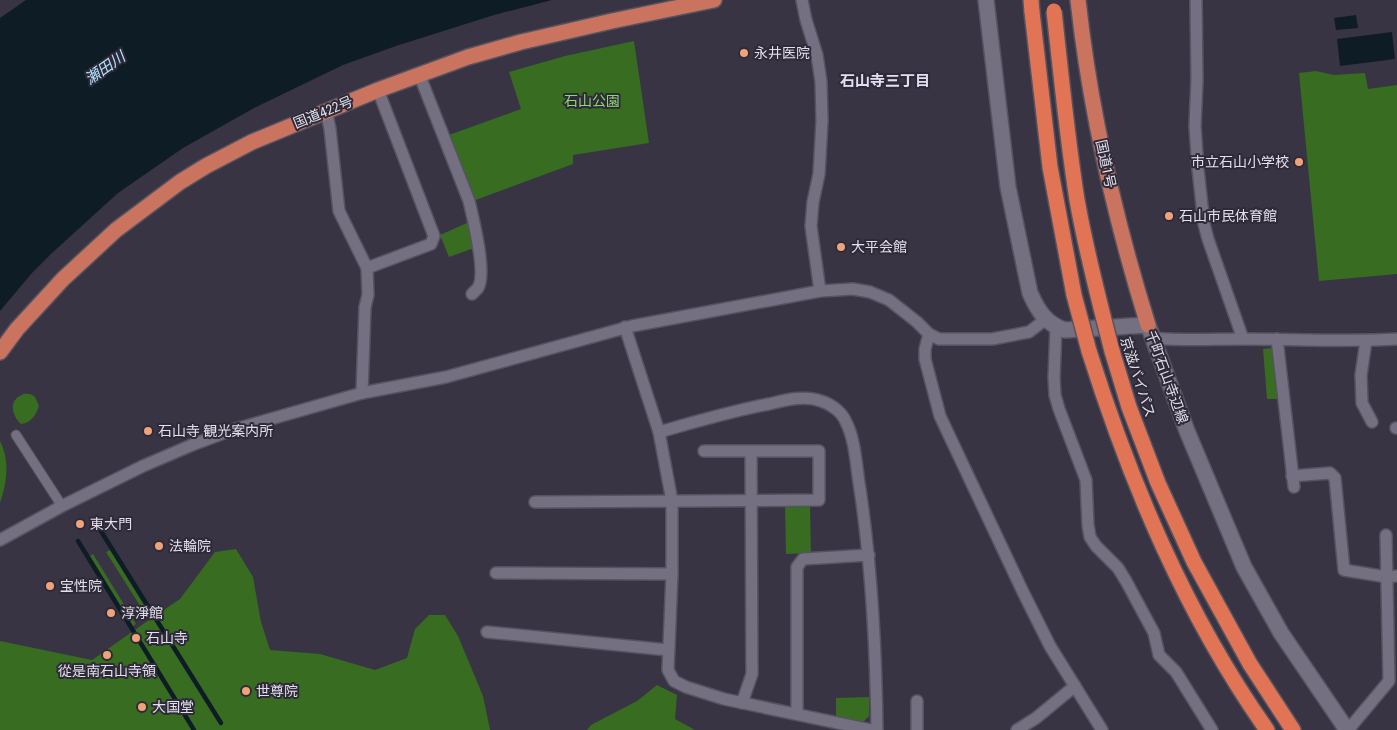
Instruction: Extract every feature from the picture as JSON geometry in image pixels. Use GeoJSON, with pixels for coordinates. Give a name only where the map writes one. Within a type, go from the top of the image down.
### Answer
{"type":"FeatureCollection","features":[{"type":"Feature","properties":{"kind":"highway","name":"国道422号"},"geometry":{"type":"LineString","coordinates":[[0,352],[28,316],[62,279],[116,230],[180,182],[252,142],[326,110],[468,57],[521,42],[714,0]]}},
{"type":"Feature","properties":{"kind":"highway"},"geometry":{"type":"LineString","coordinates":[[1031,0],[1050,167],[1074,295],[1089,351],[1132,475],[1166,555],[1207,634],[1267,730]]}},
{"type":"Feature","properties":{"kind":"highway","name":"京滋バイパス"},"geometry":{"type":"LineString","coordinates":[[1053,0],[1077,201],[1096,292],[1129,407],[1158,483],[1194,562],[1250,664],[1293,730]]}},
{"type":"Feature","properties":{"kind":"highway","name":"国道1号"},"geometry":{"type":"LineString","coordinates":[[1078,0],[1097,123],[1122,235],[1150,331]]}},
{"type":"Feature","properties":{"kind":"main road"},"geometry":{"type":"LineString","coordinates":[[986,0],[1008,188],[1020,248],[1030,293],[1037,308],[1051,323]]}},
{"type":"Feature","properties":{"kind":"main road","name":"千町石山寺辺線"},"geometry":{"type":"LineString","coordinates":[[1051,323],[1065,330],[1150,331],[1187,431],[1244,567],[1281,633],[1348,730]]}},
{"type":"Feature","properties":{"kind":"street"},"geometry":{"type":"LineString","coordinates":[[802,0],[817,55],[821,82],[822,121],[819,174],[812,202],[811,226],[820,291]]}},
{"type":"Feature","properties":{"kind":"street"},"geometry":{"type":"LineString","coordinates":[[1196,0],[1197,80],[1195,126],[1204,224],[1243,339]]}},
{"type":"Feature","properties":{"kind":"street"},"geometry":{"type":"LineString","coordinates":[[419,74],[469,201],[480,256],[479,286],[472,294]]}},
{"type":"Feature","properties":{"kind":"street"},"geometry":{"type":"LineString","coordinates":[[367,268],[431,244],[434,236],[378,90]]}},
{"type":"Feature","properties":{"kind":"street"},"geometry":{"type":"LineString","coordinates":[[326,110],[330,129],[339,210],[367,268],[368,295],[365,307],[362,393]]}},
{"type":"Feature","properties":{"kind":"street"},"geometry":{"type":"LineString","coordinates":[[0,540],[62,506],[143,466],[200,442],[258,422],[362,393],[446,377],[625,327],[820,291],[853,289],[870,292],[889,300],[929,334],[939,339],[992,339],[1029,332],[1051,323],[1055,396],[1086,480],[1090,536],[1096,546],[1118,568],[1154,633],[1159,655],[1176,672],[1212,730]]}},
{"type":"Feature","properties":{"kind":"street"},"geometry":{"type":"LineString","coordinates":[[625,327],[659,432],[672,501],[672,574],[668,670],[674,681],[686,687],[742,703],[870,730]]}},
{"type":"Feature","properties":{"kind":"street"},"geometry":{"type":"LineString","coordinates":[[1150,331],[1169,340],[1397,340]]}},
{"type":"Feature","properties":{"kind":"street"},"geometry":{"type":"LineString","coordinates":[[929,334],[925,348],[925,359],[940,416],[1022,592],[1050,646],[1102,730]]}},
{"type":"Feature","properties":{"kind":"street"},"geometry":{"type":"LineString","coordinates":[[1277,339],[1293,481],[1330,473],[1335,478],[1344,570],[1392,576]]}},
{"type":"Feature","properties":{"kind":"street"},"geometry":{"type":"LineString","coordinates":[[1366,341],[1361,375],[1362,403],[1372,422]]}},
{"type":"Feature","properties":{"kind":"street"},"geometry":{"type":"LineString","coordinates":[[659,432],[743,408],[806,398],[821,400],[836,408],[846,421],[852,441],[869,555],[876,654],[878,730]]}},
{"type":"Feature","properties":{"kind":"street"},"geometry":{"type":"LineString","coordinates":[[16,435],[62,506]]}},
{"type":"Feature","properties":{"kind":"street"},"geometry":{"type":"LineString","coordinates":[[535,502],[819,500],[819,451],[704,451]]}},
{"type":"Feature","properties":{"kind":"street"},"geometry":{"type":"LineString","coordinates":[[742,703],[752,674],[751,451]]}},
{"type":"Feature","properties":{"kind":"street"},"geometry":{"type":"LineString","coordinates":[[1348,730],[1389,681],[1392,576],[1386,535]]}},
{"type":"Feature","properties":{"kind":"street"},"geometry":{"type":"LineString","coordinates":[[797,714],[797,567],[804,559],[869,555]]}},
{"type":"Feature","properties":{"kind":"street"},"geometry":{"type":"LineString","coordinates":[[496,573],[672,574]]}},
{"type":"Feature","properties":{"kind":"street"},"geometry":{"type":"LineString","coordinates":[[487,632],[668,650]]}},
{"type":"Feature","properties":{"kind":"street"},"geometry":{"type":"LineString","coordinates":[[1017,730],[1036,718],[1075,686]]}},
{"type":"Feature","properties":{"kind":"street"},"geometry":{"type":"LineString","coordinates":[[916,730],[917,701]]}},
{"type":"Feature","properties":{"kind":"green space","name":"石山公園"},"geometry":{"type":"Polygon","coordinates":[[[634,41],[649,143],[573,155],[573,164],[473,201],[449,135],[521,109],[509,72],[565,56],[634,41]]]}},
{"type":"Feature","properties":{"kind":"green space"},"geometry":{"type":"Polygon","coordinates":[[[1316,71],[1334,75],[1365,73],[1368,89],[1397,85],[1397,274],[1319,281],[1299,73],[1316,71]]]}},
{"type":"Feature","properties":{"kind":"green space"},"geometry":{"type":"Polygon","coordinates":[[[469,222],[474,248],[449,257],[440,235],[469,222]]]}},
{"type":"Feature","properties":{"kind":"green space"},"geometry":{"type":"Polygon","coordinates":[[[1271,348],[1276,352],[1282,399],[1267,399],[1263,349],[1271,348]]]}},
{"type":"Feature","properties":{"kind":"green space"},"geometry":{"type":"Polygon","coordinates":[[[23,394],[34,396],[39,406],[33,418],[21,424],[15,416],[13,405],[17,398],[23,394]]]}},
{"type":"Feature","properties":{"kind":"green space"},"geometry":{"type":"Polygon","coordinates":[[[0,441],[5,456],[6,472],[0,503],[0,441]]]}},
{"type":"Feature","properties":{"kind":"green space"},"geometry":{"type":"Polygon","coordinates":[[[810,505],[811,553],[786,554],[785,506],[810,505]]]}},
{"type":"Feature","properties":{"kind":"green space"},"geometry":{"type":"Polygon","coordinates":[[[236,549],[253,577],[261,622],[270,650],[320,654],[375,670],[407,658],[415,629],[429,615],[445,615],[458,636],[483,696],[490,730],[0,730],[0,641],[92,660],[149,620],[106,552],[110,550],[152,618],[180,599],[215,552],[236,549]]]}},
{"type":"Feature","properties":{"kind":"green space"},"geometry":{"type":"Polygon","coordinates":[[[93,554],[136,624],[133,626],[90,556],[93,554]]]}},
{"type":"Feature","properties":{"kind":"green space"},"geometry":{"type":"Polygon","coordinates":[[[657,685],[677,695],[675,719],[695,730],[587,730],[591,725],[637,701],[657,685]]]}},
{"type":"Feature","properties":{"kind":"green space"},"geometry":{"type":"Polygon","coordinates":[[[869,697],[869,716],[863,722],[836,717],[836,698],[869,697]]]}},
{"type":"Feature","properties":{"kind":"water","name":"瀬田川"},"geometry":{"type":"Polygon","coordinates":[[[26,0],[552,0],[494,15],[343,65],[254,108],[183,148],[118,193],[32,273],[0,311],[0,18],[26,0]]]}},
{"type":"Feature","properties":{"kind":"water"},"geometry":{"type":"Polygon","coordinates":[[[1356,15],[1358,28],[1336,30],[1334,18],[1356,15]]]}},
{"type":"Feature","properties":{"kind":"water"},"geometry":{"type":"Polygon","coordinates":[[[1392,32],[1395,59],[1340,66],[1337,39],[1392,32]]]}},
{"type":"Feature","properties":{"kind":"waterway"},"geometry":{"type":"LineString","coordinates":[[99,528],[221,723]]}},
{"type":"Feature","properties":{"kind":"waterway"},"geometry":{"type":"LineString","coordinates":[[78,541],[194,730]]}},
{"type":"Feature","properties":{"kind":"place","name":"永井医院"},"geometry":{"type":"Point","coordinates":[744,53]}},
{"type":"Feature","properties":{"kind":"place","name":"市立石山小学校"},"geometry":{"type":"Point","coordinates":[1299,162]}},
{"type":"Feature","properties":{"kind":"place","name":"石山市民体育館"},"geometry":{"type":"Point","coordinates":[1169,216]}},
{"type":"Feature","properties":{"kind":"place","name":"大平会館"},"geometry":{"type":"Point","coordinates":[841,247]}},
{"type":"Feature","properties":{"kind":"place","name":"石山寺 観光案内所"},"geometry":{"type":"Point","coordinates":[148,431]}},
{"type":"Feature","properties":{"kind":"place","name":"東大門"},"geometry":{"type":"Point","coordinates":[80,524]}},
{"type":"Feature","properties":{"kind":"place","name":"法輪院"},"geometry":{"type":"Point","coordinates":[159,546]}},
{"type":"Feature","properties":{"kind":"place","name":"宝性院"},"geometry":{"type":"Point","coordinates":[50,586]}},
{"type":"Feature","properties":{"kind":"place","name":"淳淨館"},"geometry":{"type":"Point","coordinates":[111,613]}},
{"type":"Feature","properties":{"kind":"place","name":"石山寺"},"geometry":{"type":"Point","coordinates":[136,638]}},
{"type":"Feature","properties":{"kind":"place","name":"從是南石山寺領"},"geometry":{"type":"Point","coordinates":[107,655]}},
{"type":"Feature","properties":{"kind":"place","name":"世尊院"},"geometry":{"type":"Point","coordinates":[246,691]}},
{"type":"Feature","properties":{"kind":"place","name":"大国堂"},"geometry":{"type":"Point","coordinates":[142,707]}},
{"type":"Feature","properties":{"kind":"district","name":"石山寺三丁目"},"geometry":{"type":"Point","coordinates":[885,81]}}]}
